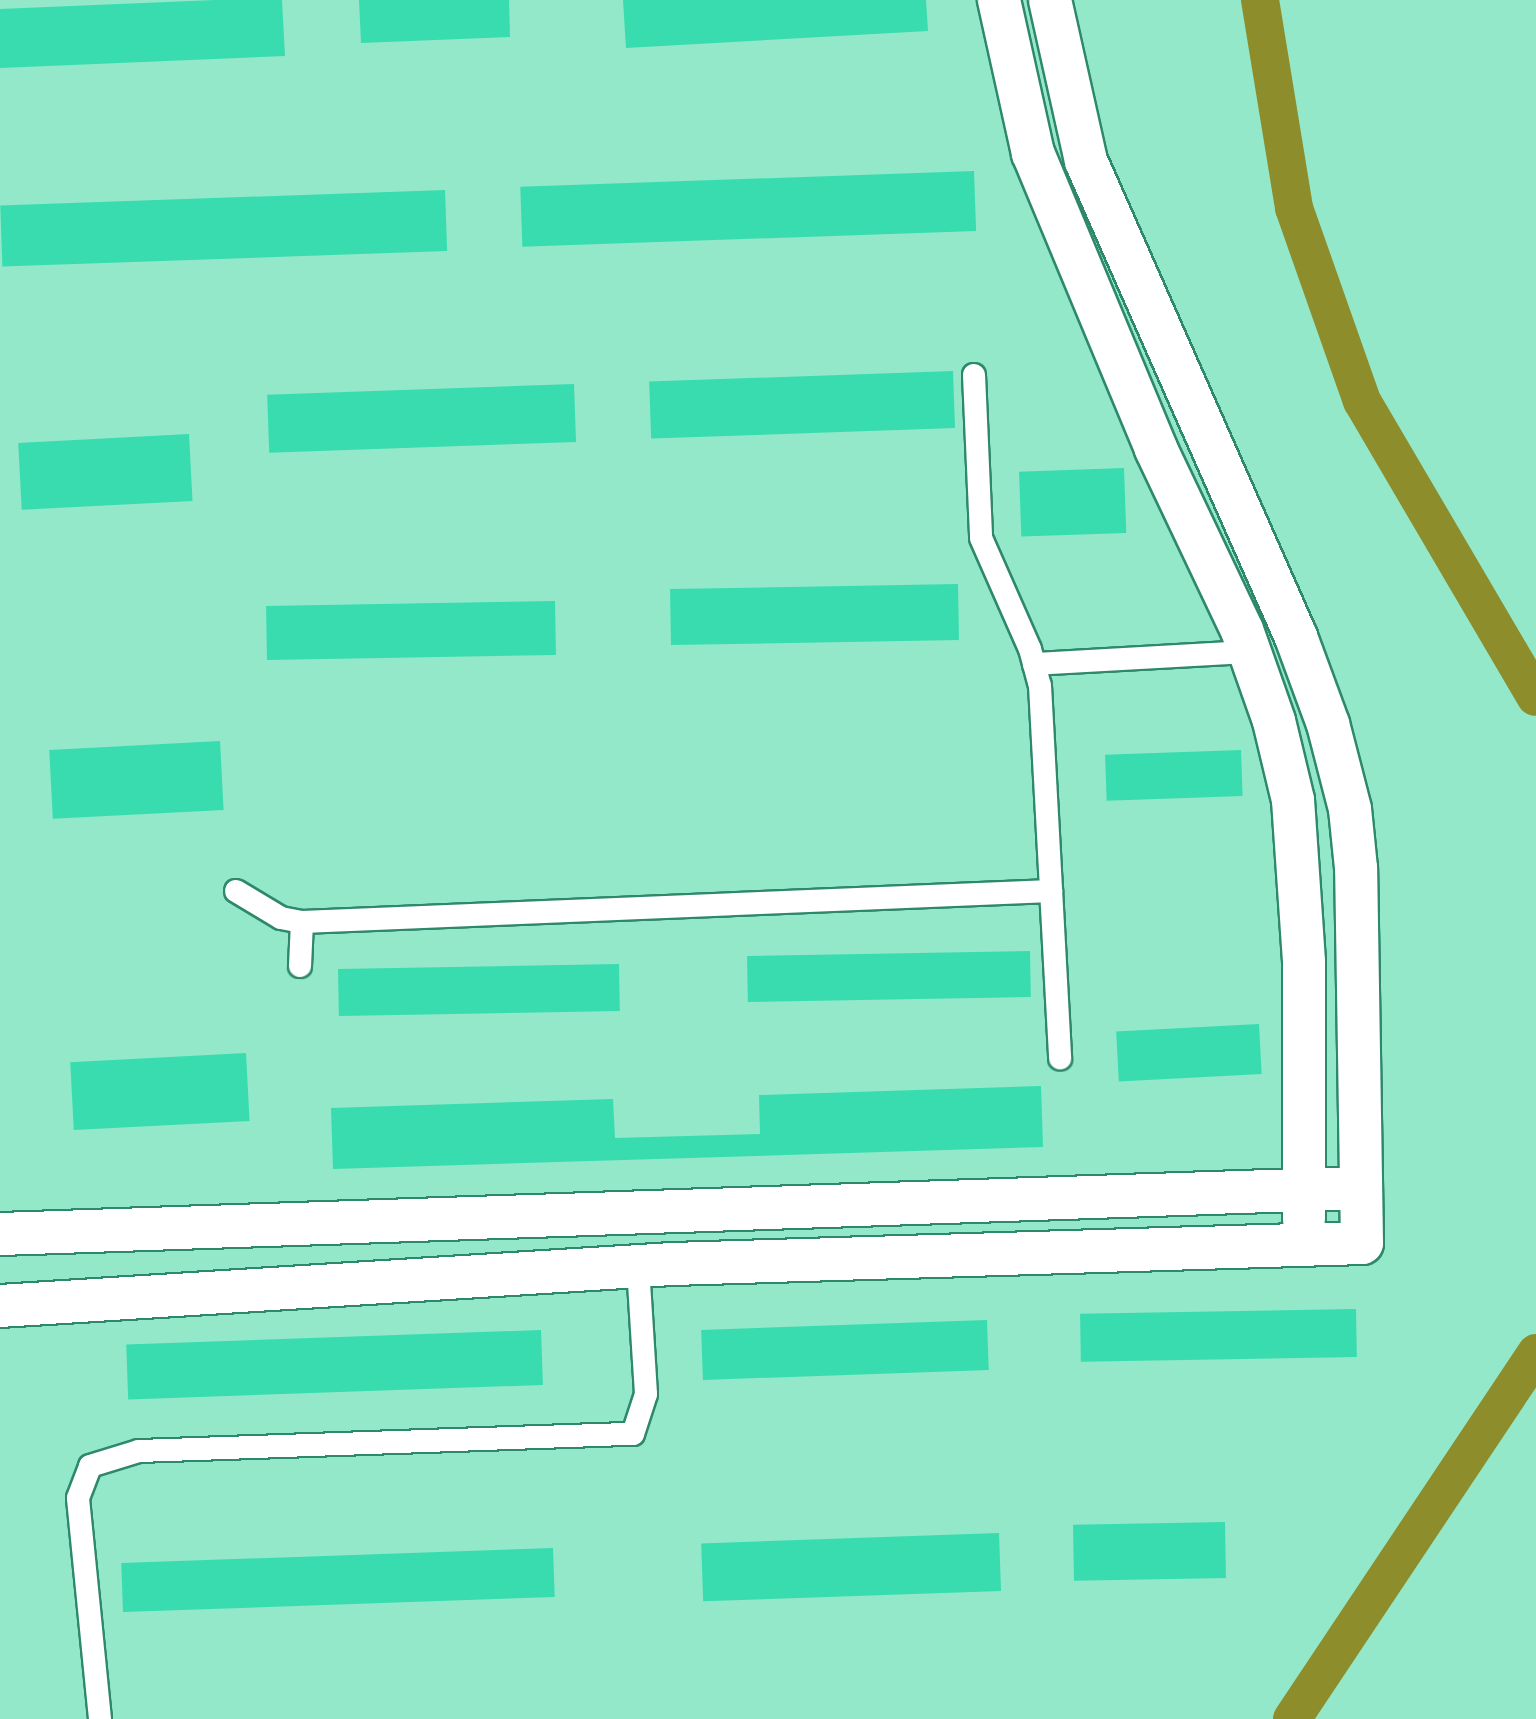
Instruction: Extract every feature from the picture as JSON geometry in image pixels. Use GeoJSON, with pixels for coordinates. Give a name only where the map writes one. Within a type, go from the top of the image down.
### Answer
{"type":"FeatureCollection","features":[{"type":"Feature","properties":{"kind":"street"},"geometry":{"type":"LineString","coordinates":[[999,0],[1033,153],[1156,449],[1250,652],[1274,721],[1293,800],[1304,962],[1304,1245]]}},
{"type":"Feature","properties":{"kind":"street"},"geometry":{"type":"LineString","coordinates":[[0,1306],[638,1267],[1362,1243],[1356,868],[1350,809],[1328,724],[1296,637],[1086,161],[1050,0]]}},
{"type":"Feature","properties":{"kind":"street"},"geometry":{"type":"LineString","coordinates":[[0,1234],[1360,1188]]}},
{"type":"Feature","properties":{"kind":"lane"},"geometry":{"type":"LineString","coordinates":[[974,375],[981,538],[1034,664],[1040,686],[1060,1058]]}},
{"type":"Feature","properties":{"kind":"lane"},"geometry":{"type":"LineString","coordinates":[[1034,664],[1250,652]]}},
{"type":"Feature","properties":{"kind":"lane"},"geometry":{"type":"LineString","coordinates":[[236,891],[281,918],[302,922],[1051,891]]}},
{"type":"Feature","properties":{"kind":"lane"},"geometry":{"type":"LineString","coordinates":[[300,966],[302,922]]}},
{"type":"Feature","properties":{"kind":"lane"},"geometry":{"type":"LineString","coordinates":[[100,1719],[78,1498],[90,1466],[139,1451],[633,1434],[646,1394],[638,1267]]}},
{"type":"Feature","properties":{"kind":"building"},"geometry":{"type":"Polygon","coordinates":[[[282,0],[285,56],[0,68],[0,9],[282,0]]]}},
{"type":"Feature","properties":{"kind":"building"},"geometry":{"type":"Polygon","coordinates":[[[359,0],[509,0],[510,37],[361,43],[359,0]]]}},
{"type":"Feature","properties":{"kind":"building"},"geometry":{"type":"Polygon","coordinates":[[[623,0],[926,0],[928,31],[626,48],[623,0]]]}},
{"type":"Feature","properties":{"kind":"building"},"geometry":{"type":"Polygon","coordinates":[[[974,171],[976,231],[522,247],[520,187],[974,171]]]}},
{"type":"Feature","properties":{"kind":"building"},"geometry":{"type":"Polygon","coordinates":[[[445,190],[447,251],[2,266],[0,206],[445,190]]]}},
{"type":"Feature","properties":{"kind":"building"},"geometry":{"type":"Polygon","coordinates":[[[953,371],[955,428],[651,439],[649,382],[953,371]]]}},
{"type":"Feature","properties":{"kind":"building"},"geometry":{"type":"Polygon","coordinates":[[[574,384],[576,442],[269,453],[267,395],[574,384]]]}},
{"type":"Feature","properties":{"kind":"building"},"geometry":{"type":"Polygon","coordinates":[[[189,434],[193,501],[22,510],[18,443],[189,434]]]}},
{"type":"Feature","properties":{"kind":"building"},"geometry":{"type":"Polygon","coordinates":[[[1124,468],[1126,533],[1021,537],[1019,472],[1124,468]]]}},
{"type":"Feature","properties":{"kind":"building"},"geometry":{"type":"Polygon","coordinates":[[[958,584],[959,640],[671,645],[670,589],[958,584]]]}},
{"type":"Feature","properties":{"kind":"building"},"geometry":{"type":"Polygon","coordinates":[[[555,601],[556,655],[267,660],[266,606],[555,601]]]}},
{"type":"Feature","properties":{"kind":"building"},"geometry":{"type":"Polygon","coordinates":[[[220,741],[224,810],[53,819],[49,750],[220,741]]]}},
{"type":"Feature","properties":{"kind":"building"},"geometry":{"type":"Polygon","coordinates":[[[1241,750],[1243,796],[1107,801],[1105,755],[1241,750]]]}},
{"type":"Feature","properties":{"kind":"building"},"geometry":{"type":"Polygon","coordinates":[[[1030,951],[1031,997],[748,1002],[747,956],[1030,951]]]}},
{"type":"Feature","properties":{"kind":"building"},"geometry":{"type":"Polygon","coordinates":[[[619,964],[620,1011],[339,1016],[338,969],[619,964]]]}},
{"type":"Feature","properties":{"kind":"building"},"geometry":{"type":"Polygon","coordinates":[[[1259,1024],[1262,1074],[1119,1081],[1116,1031],[1259,1024]]]}},
{"type":"Feature","properties":{"kind":"building"},"geometry":{"type":"Polygon","coordinates":[[[246,1053],[250,1121],[74,1130],[70,1062],[246,1053]]]}},
{"type":"Feature","properties":{"kind":"building"},"geometry":{"type":"Polygon","coordinates":[[[1041,1086],[1043,1147],[333,1169],[331,1108],[613,1099],[615,1138],[760,1134],[759,1095],[1041,1086]]]}},
{"type":"Feature","properties":{"kind":"building"},"geometry":{"type":"Polygon","coordinates":[[[1356,1309],[1357,1357],[1081,1362],[1080,1314],[1356,1309]]]}},
{"type":"Feature","properties":{"kind":"building"},"geometry":{"type":"Polygon","coordinates":[[[987,1320],[989,1370],[703,1380],[701,1330],[987,1320]]]}},
{"type":"Feature","properties":{"kind":"building"},"geometry":{"type":"Polygon","coordinates":[[[541,1330],[543,1385],[128,1399],[126,1344],[541,1330]]]}},
{"type":"Feature","properties":{"kind":"building"},"geometry":{"type":"Polygon","coordinates":[[[1225,1522],[1226,1578],[1074,1581],[1073,1525],[1225,1522]]]}},
{"type":"Feature","properties":{"kind":"building"},"geometry":{"type":"Polygon","coordinates":[[[999,1533],[1001,1591],[703,1601],[701,1543],[999,1533]]]}},
{"type":"Feature","properties":{"kind":"building"},"geometry":{"type":"Polygon","coordinates":[[[553,1548],[555,1597],[123,1612],[121,1563],[553,1548]]]}},
{"type":"Feature","properties":{"kind":"waterway"},"geometry":{"type":"LineString","coordinates":[[1260,0],[1294,208],[1362,401],[1536,697]]}},
{"type":"Feature","properties":{"kind":"waterway"},"geometry":{"type":"LineString","coordinates":[[1292,1719],[1536,1353]]}}]}
